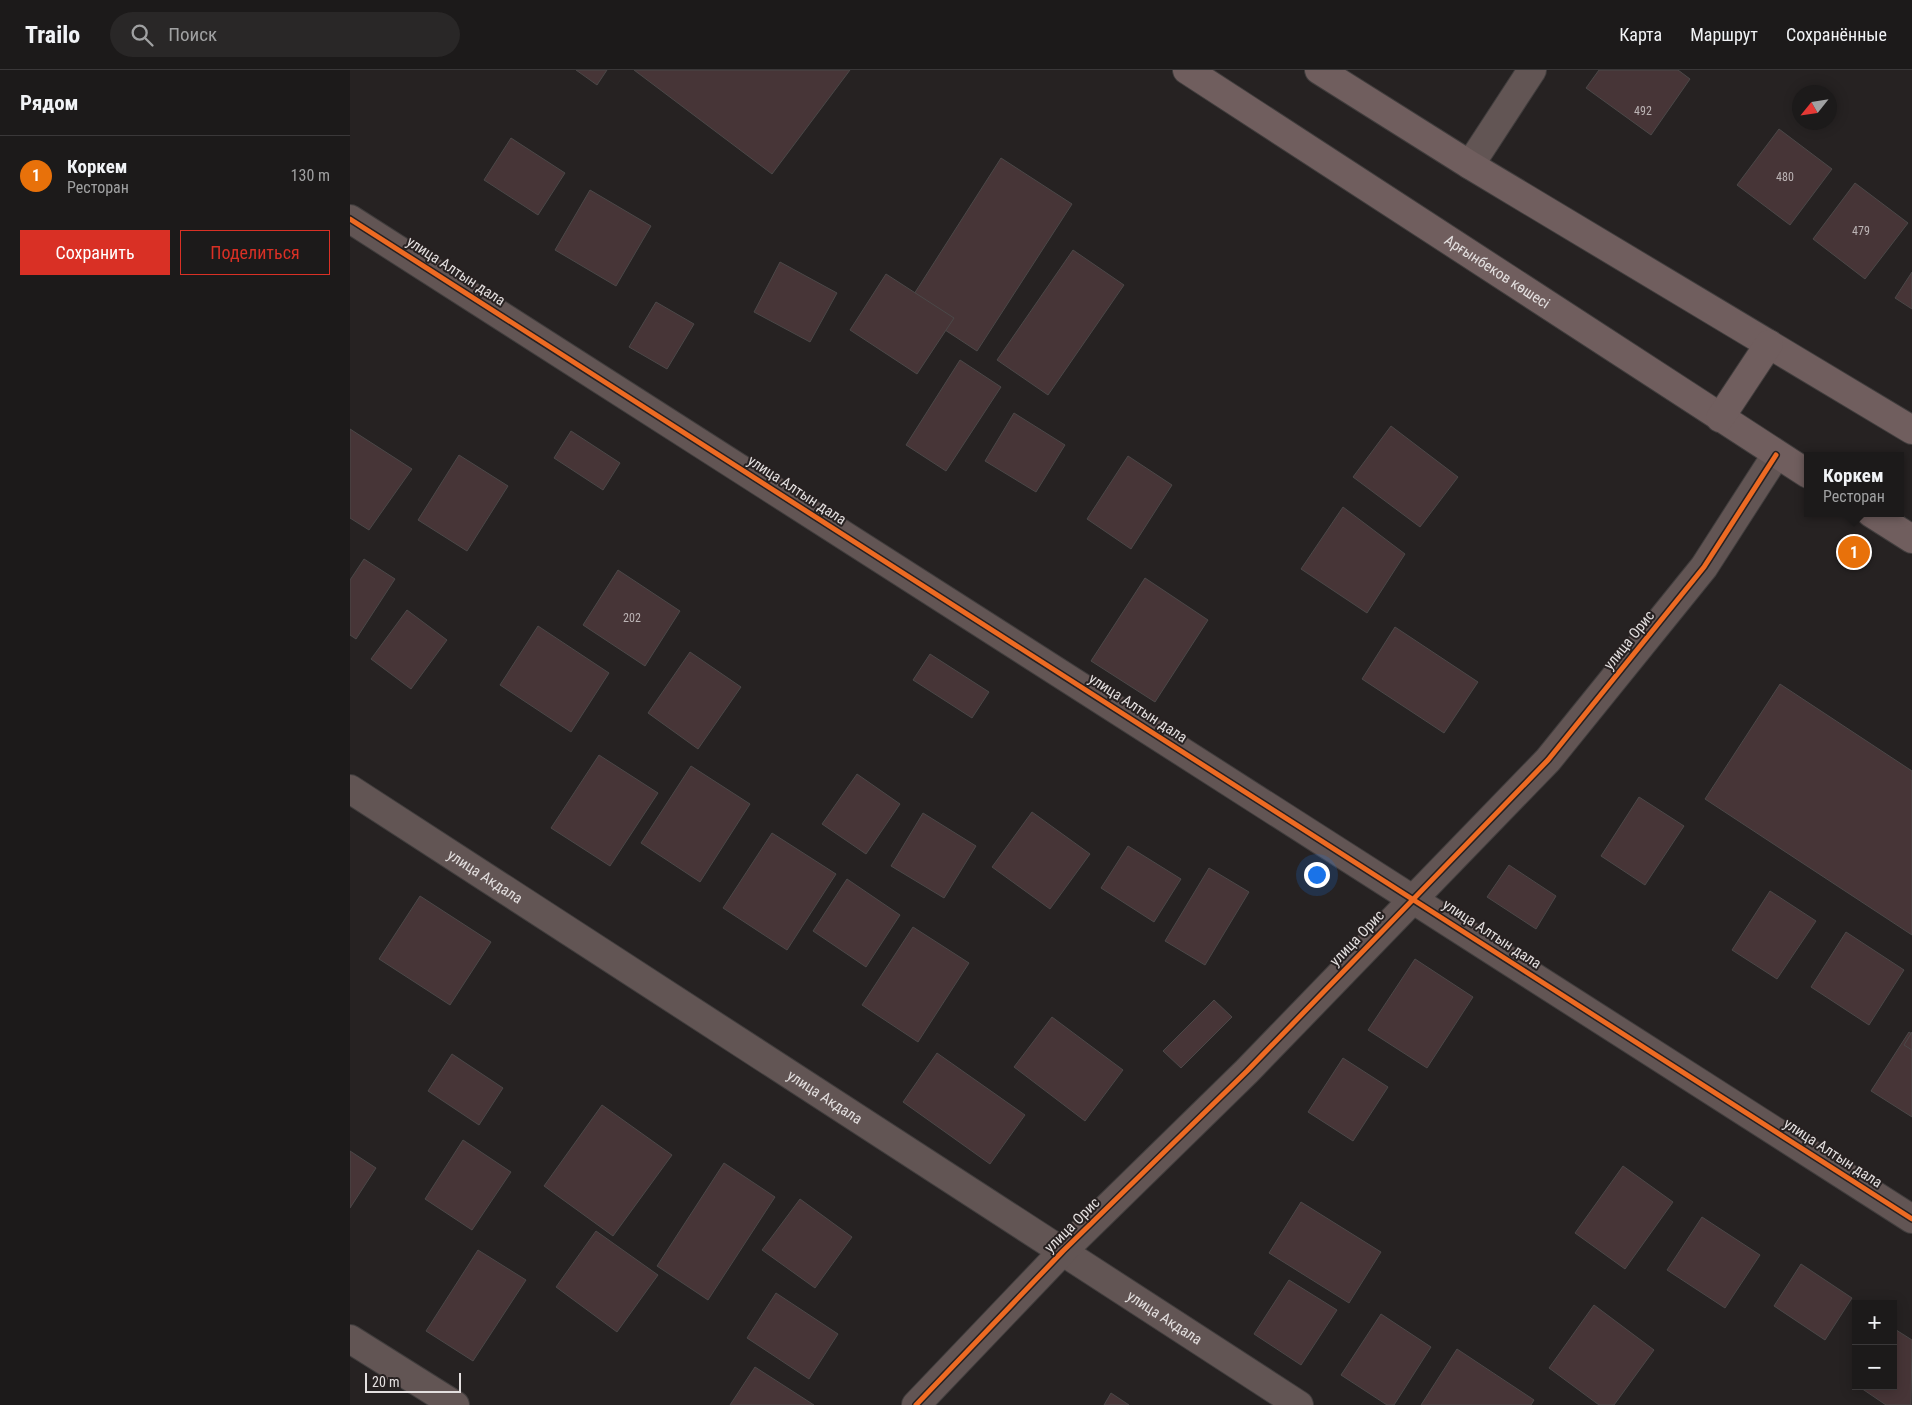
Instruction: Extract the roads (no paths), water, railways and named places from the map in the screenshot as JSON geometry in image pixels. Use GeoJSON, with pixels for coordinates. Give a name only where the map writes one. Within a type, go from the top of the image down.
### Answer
{"type":"FeatureCollection","features":[{"type":"Feature","properties":{"kind":"main road","name":"Арғынбеков көшесі"},"geometry":{"type":"LineString","coordinates":[[1187,70],[1804,472]]}},
{"type":"Feature","properties":{"kind":"main road"},"geometry":{"type":"LineString","coordinates":[[1319,70],[1470,165],[1912,430]]}},
{"type":"Feature","properties":{"kind":"main road"},"geometry":{"type":"LineString","coordinates":[[1720,418],[1769,344]]}},
{"type":"Feature","properties":{"kind":"main road"},"geometry":{"type":"LineString","coordinates":[[1877,517],[1912,539]]}},
{"type":"Feature","properties":{"kind":"street"},"geometry":{"type":"LineString","coordinates":[[1470,165],[1532,70]]}},
{"type":"Feature","properties":{"kind":"street","name":"улица Алтын дала"},"geometry":{"type":"LineString","coordinates":[[350,219],[1912,1219]]}},
{"type":"Feature","properties":{"kind":"street","name":"улица Орис"},"geometry":{"type":"LineString","coordinates":[[916,1405],[1063,1251],[1247,1071],[1548,760],[1704,567],[1776,455]]}},
{"type":"Feature","properties":{"kind":"street","name":"улица Акдала"},"geometry":{"type":"LineString","coordinates":[[350,789],[1299,1405]]}},
{"type":"Feature","properties":{"kind":"street"},"geometry":{"type":"LineString","coordinates":[[350,1339],[455,1405]]}},
{"type":"Feature","properties":{"kind":"place","name":"Коркем"},"geometry":{"type":"Point","coordinates":[1854,552]}}]}
